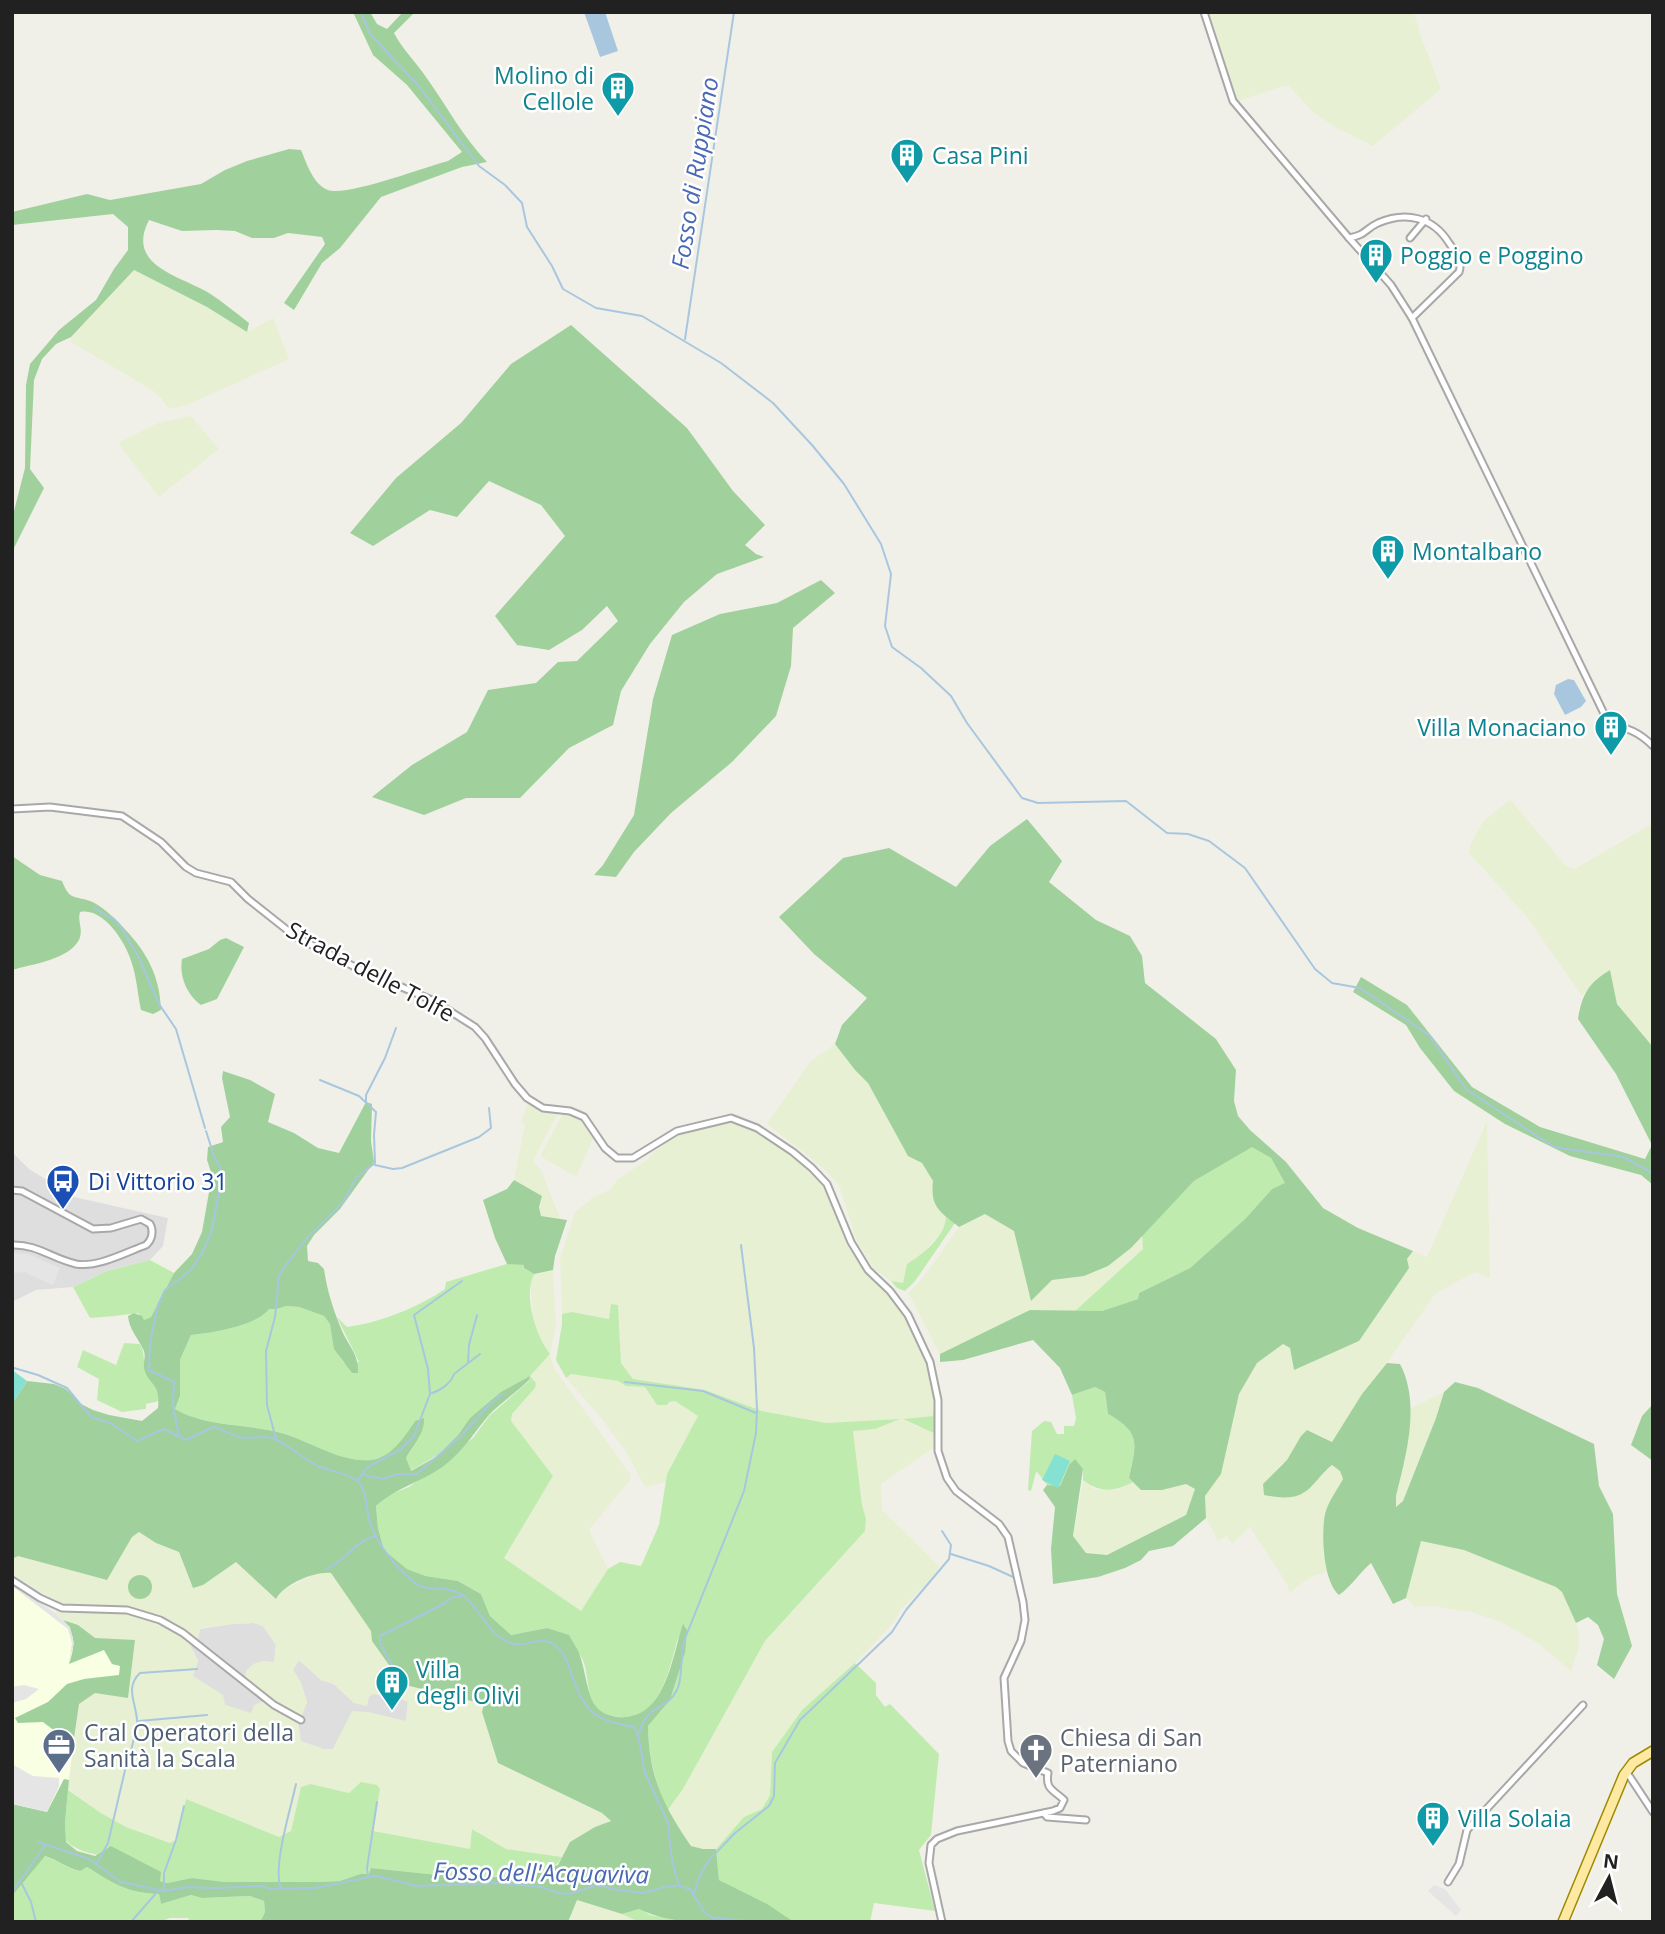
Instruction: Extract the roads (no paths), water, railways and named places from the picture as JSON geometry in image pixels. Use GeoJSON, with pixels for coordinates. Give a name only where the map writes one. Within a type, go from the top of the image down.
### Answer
{"type":"FeatureCollection","features":[{"type":"Feature","properties":{"kind":"main road"},"geometry":{"type":"LineString","coordinates":[[1563,1922],[1626,1771],[1633,1763],[1653,1751]]}},
{"type":"Feature","properties":{"kind":"street"},"geometry":{"type":"LineString","coordinates":[[1204,12],[1233,101],[1391,285],[1412,318],[1610,726],[1621,726],[1637,733],[1653,746]]}},
{"type":"Feature","properties":{"kind":"street"},"geometry":{"type":"LineString","coordinates":[[1349,238],[1392,219],[1418,217],[1426,219],[1447,239],[1461,268],[1412,318]]}},
{"type":"Feature","properties":{"kind":"street"},"geometry":{"type":"LineString","coordinates":[[1410,238],[1426,219]]}},
{"type":"Feature","properties":{"kind":"street","name":"Strada delle Tolfe"},"geometry":{"type":"LineString","coordinates":[[12,809],[50,807],[122,816],[160,842],[196,873],[232,882],[248,899],[296,937],[427,998],[475,1027],[527,1098],[542,1108],[570,1111],[584,1117],[605,1148],[617,1158],[633,1158],[677,1131],[731,1118],[757,1128],[812,1168],[827,1184],[852,1242],[868,1270],[890,1291],[908,1315],[930,1362],[938,1400],[938,1451],[947,1478],[956,1491],[999,1524],[1012,1547],[1025,1620],[1021,1641],[1004,1678],[1008,1741],[1011,1751],[1023,1763],[1048,1773],[1049,1790],[1064,1800],[1060,1808],[1044,1813]]}},
{"type":"Feature","properties":{"kind":"street"},"geometry":{"type":"LineString","coordinates":[[12,1190],[22,1191],[90,1228],[108,1229],[141,1219],[152,1227],[151,1237],[146,1245],[87,1264],[72,1262],[30,1245],[12,1245]]}},
{"type":"Feature","properties":{"kind":"street"},"geometry":{"type":"LineString","coordinates":[[12,1580],[46,1602],[62,1608],[122,1609],[169,1624],[274,1705],[301,1720]]}},
{"type":"Feature","properties":{"kind":"street"},"geometry":{"type":"LineString","coordinates":[[1448,1882],[1459,1864],[1467,1830],[1583,1706]]}},
{"type":"Feature","properties":{"kind":"street"},"geometry":{"type":"LineString","coordinates":[[1626,1771],[1653,1812]]}},
{"type":"Feature","properties":{"kind":"street"},"geometry":{"type":"LineString","coordinates":[[943,1922],[929,1863],[931,1845],[944,1835],[1044,1813],[1047,1817],[1086,1820]]}},
{"type":"Feature","properties":{"kind":"waterway"},"geometry":{"type":"LineString","coordinates":[[361,12],[370,34],[418,85],[479,166],[505,185],[522,203],[527,227],[563,289],[596,308],[642,316],[721,363],[773,403],[812,445],[844,484],[881,544],[891,574],[885,626],[892,647],[921,668],[951,696],[967,723],[1022,798],[1038,803],[1126,801],[1167,833],[1188,834],[1209,841],[1245,868],[1315,969],[1332,983],[1360,988],[1429,1035],[1467,1090],[1554,1147],[1623,1157],[1653,1173]]}},
{"type":"Feature","properties":{"kind":"waterway","name":"Fosso di Ruppiano"},"geometry":{"type":"LineString","coordinates":[[685,339],[734,12]]}},
{"type":"Feature","properties":{"kind":"waterway"},"geometry":{"type":"LineString","coordinates":[[95,908],[119,924],[139,958],[159,1004],[176,1029],[205,1128]]}},
{"type":"Feature","properties":{"kind":"waterway"},"geometry":{"type":"LineString","coordinates":[[366,1101],[366,1095],[385,1058],[396,1028]]}},
{"type":"Feature","properties":{"kind":"waterway"},"geometry":{"type":"LineString","coordinates":[[276,1439],[267,1405],[266,1351],[275,1317],[279,1276],[306,1239],[344,1201],[356,1178],[375,1163],[376,1112],[359,1096],[320,1080]]}},
{"type":"Feature","properties":{"kind":"waterway"},"geometry":{"type":"LineString","coordinates":[[375,1165],[402,1168],[479,1137],[491,1128],[489,1108]]}},
{"type":"Feature","properties":{"kind":"waterway"},"geometry":{"type":"LineString","coordinates":[[150,1342],[158,1305],[165,1290],[191,1270],[211,1233],[221,1169],[206,1131]]}},
{"type":"Feature","properties":{"kind":"waterway"},"geometry":{"type":"LineString","coordinates":[[639,1734],[642,1724],[651,1712],[667,1702],[677,1690],[684,1641],[744,1491],[756,1433],[757,1409],[754,1348],[741,1245]]}},
{"type":"Feature","properties":{"kind":"waterway"},"geometry":{"type":"LineString","coordinates":[[358,1481],[366,1468],[400,1450],[414,1436],[430,1394],[428,1369],[414,1315],[462,1281]]}},
{"type":"Feature","properties":{"kind":"waterway"},"geometry":{"type":"LineString","coordinates":[[468,1362],[469,1345],[477,1315]]}},
{"type":"Feature","properties":{"kind":"waterway"},"geometry":{"type":"LineString","coordinates":[[150,1345],[149,1370],[174,1382],[173,1406],[179,1436]]}},
{"type":"Feature","properties":{"kind":"waterway"},"geometry":{"type":"LineString","coordinates":[[432,1393],[445,1386],[454,1374],[480,1354]]}},
{"type":"Feature","properties":{"kind":"waterway"},"geometry":{"type":"LineString","coordinates":[[14,1368],[67,1388],[91,1417],[110,1423],[137,1441],[164,1429],[186,1440],[213,1427],[238,1437],[274,1439],[314,1464],[354,1479],[364,1491],[369,1519],[376,1537],[408,1577],[420,1586],[461,1594],[491,1629],[506,1641],[515,1644],[546,1641],[556,1646],[565,1656],[588,1708],[611,1722],[634,1727],[645,1773],[668,1823],[672,1861],[679,1886],[690,1889],[705,1913],[713,1918],[760,1922]]}},
{"type":"Feature","properties":{"kind":"waterway"},"geometry":{"type":"LineString","coordinates":[[625,1382],[703,1391],[756,1413]]}},
{"type":"Feature","properties":{"kind":"waterway"},"geometry":{"type":"LineString","coordinates":[[364,1475],[383,1479],[397,1474],[417,1474],[461,1436],[502,1394]]}},
{"type":"Feature","properties":{"kind":"waterway"},"geometry":{"type":"LineString","coordinates":[[694,1894],[699,1877],[710,1859],[735,1833],[769,1806],[774,1796],[775,1763],[800,1720],[892,1632],[906,1610],[949,1559],[951,1545],[942,1531]]}},
{"type":"Feature","properties":{"kind":"waterway"},"geometry":{"type":"LineString","coordinates":[[326,1569],[363,1541],[376,1536]]}},
{"type":"Feature","properties":{"kind":"waterway"},"geometry":{"type":"LineString","coordinates":[[951,1554],[1013,1577]]}},
{"type":"Feature","properties":{"kind":"waterway"},"geometry":{"type":"LineString","coordinates":[[399,1678],[380,1643],[380,1636],[453,1597],[465,1596]]}},
{"type":"Feature","properties":{"kind":"waterway"},"geometry":{"type":"LineString","coordinates":[[97,1863],[108,1843],[134,1737],[137,1722],[132,1690],[135,1679],[140,1673],[197,1669]]}},
{"type":"Feature","properties":{"kind":"waterway"},"geometry":{"type":"LineString","coordinates":[[139,1721],[207,1715]]}},
{"type":"Feature","properties":{"kind":"waterway"},"geometry":{"type":"LineString","coordinates":[[281,1889],[280,1852],[296,1784]]}},
{"type":"Feature","properties":{"kind":"waterway"},"geometry":{"type":"LineString","coordinates":[[368,1877],[377,1802]]}},
{"type":"Feature","properties":{"kind":"waterway"},"geometry":{"type":"LineString","coordinates":[[164,1889],[164,1873],[184,1806]]}},
{"type":"Feature","properties":{"kind":"waterway","name":"Fosso dell'Acquaviva"},"geometry":{"type":"LineString","coordinates":[[38,1842],[89,1859],[121,1882],[164,1891],[187,1887],[314,1888],[376,1876],[417,1886],[499,1883],[541,1887],[569,1894],[597,1885],[642,1893],[677,1886]]}},
{"type":"Feature","properties":{"kind":"waterway"},"geometry":{"type":"LineString","coordinates":[[12,1892],[46,1844]]}},
{"type":"Feature","properties":{"kind":"waterway"},"geometry":{"type":"LineString","coordinates":[[22,1884],[31,1902],[36,1922]]}},
{"type":"Feature","properties":{"kind":"waterway"},"geometry":{"type":"LineString","coordinates":[[131,1922],[158,1891]]}},
{"type":"Feature","properties":{"kind":"place","name":"Molino di Cellole"},"geometry":{"type":"Point","coordinates":[618,118]}},
{"type":"Feature","properties":{"kind":"place","name":"Casa Pini"},"geometry":{"type":"Point","coordinates":[907,185]}},
{"type":"Feature","properties":{"kind":"place","name":"Poggio e Poggino"},"geometry":{"type":"Point","coordinates":[1376,285]}},
{"type":"Feature","properties":{"kind":"place","name":"Montalbano"},"geometry":{"type":"Point","coordinates":[1388,581]}},
{"type":"Feature","properties":{"kind":"place","name":"Villa Monaciano"},"geometry":{"type":"Point","coordinates":[1611,757]}},
{"type":"Feature","properties":{"kind":"place","name":"Di Vittorio 31"},"geometry":{"type":"Point","coordinates":[63,1211]}},
{"type":"Feature","properties":{"kind":"place","name":"Villa degli Olivi"},"geometry":{"type":"Point","coordinates":[392,1712]}},
{"type":"Feature","properties":{"kind":"place","name":"Cral Operatori della Sanità la Scala"},"geometry":{"type":"Point","coordinates":[59,1775]}},
{"type":"Feature","properties":{"kind":"place","name":"Chiesa di San Paterniano"},"geometry":{"type":"Point","coordinates":[1036,1780]}},
{"type":"Feature","properties":{"kind":"place","name":"Villa Solaia"},"geometry":{"type":"Point","coordinates":[1433,1848]}}]}
